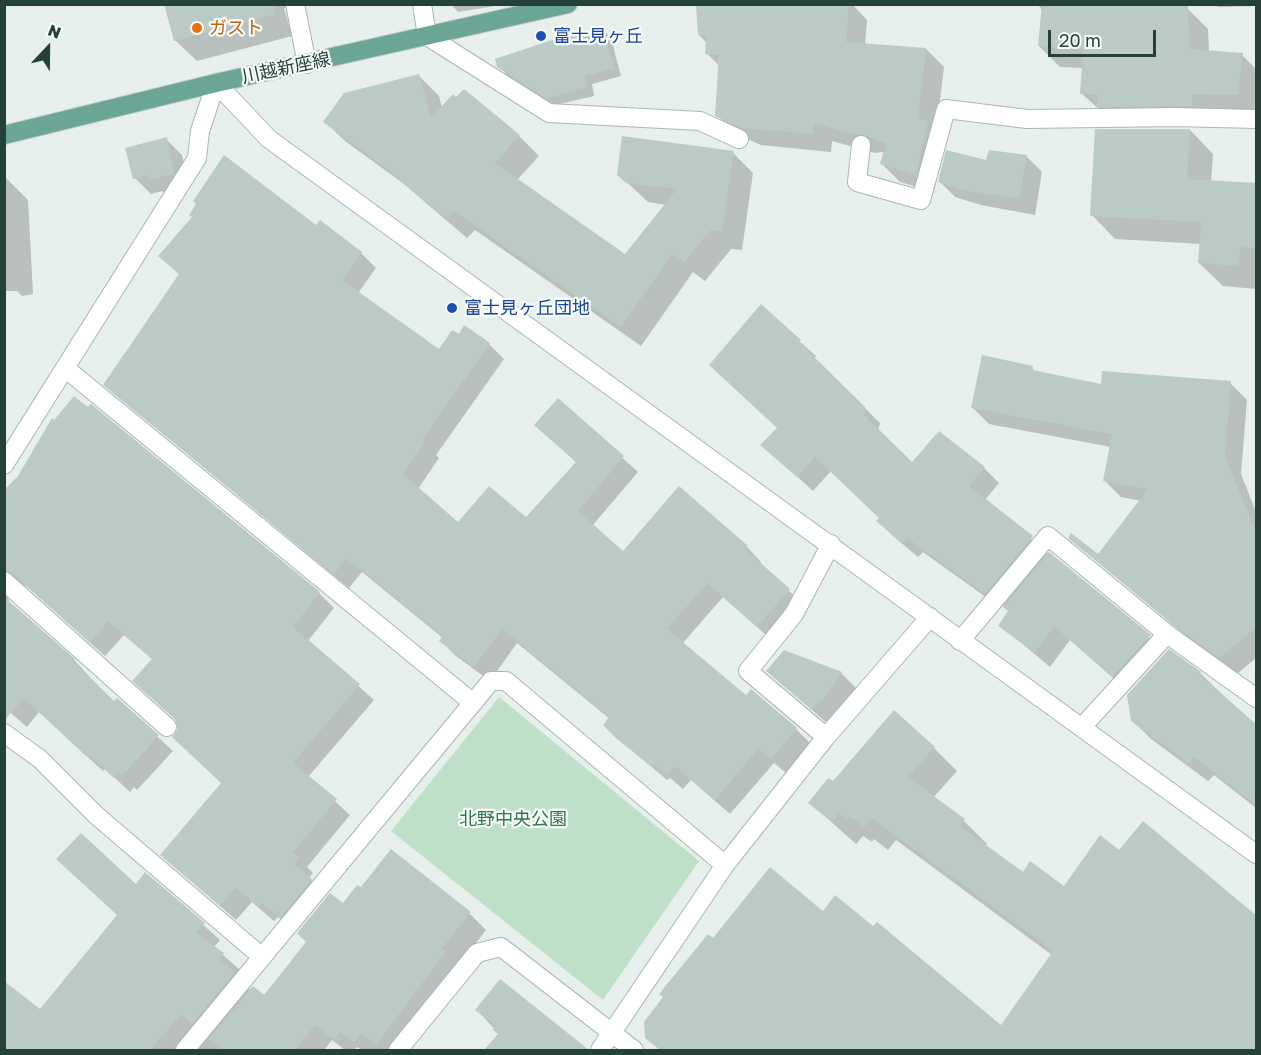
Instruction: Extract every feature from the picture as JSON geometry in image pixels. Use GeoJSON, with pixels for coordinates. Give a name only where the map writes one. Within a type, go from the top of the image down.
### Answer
{"type":"FeatureCollection","features":[{"type":"Feature","properties":{"kind":"main road","name":"川越新座線"},"geometry":{"type":"LineString","coordinates":[[4,135],[216,83],[567,4]]}},
{"type":"Feature","properties":{"kind":"street"},"geometry":{"type":"LineString","coordinates":[[295,4],[308,64]]}},
{"type":"Feature","properties":{"kind":"street"},"geometry":{"type":"LineString","coordinates":[[422,4],[427,36],[549,113],[700,121],[740,139]]}},
{"type":"Feature","properties":{"kind":"street"},"geometry":{"type":"LineString","coordinates":[[4,465],[197,158],[200,131],[216,83],[270,140],[1257,854]]}},
{"type":"Feature","properties":{"kind":"street"},"geometry":{"type":"LineString","coordinates":[[861,145],[857,182],[921,200],[946,109],[1027,119],[1176,117],[1257,119]]}},
{"type":"Feature","properties":{"kind":"street"},"geometry":{"type":"LineString","coordinates":[[65,368],[473,704]]}},
{"type":"Feature","properties":{"kind":"street"},"geometry":{"type":"LineString","coordinates":[[960,641],[1048,536],[1167,634],[1257,698]]}},
{"type":"Feature","properties":{"kind":"street"},"geometry":{"type":"LineString","coordinates":[[826,737],[748,671],[794,614],[831,544]]}},
{"type":"Feature","properties":{"kind":"street"},"geometry":{"type":"LineString","coordinates":[[4,581],[167,727]]}},
{"type":"Feature","properties":{"kind":"street"},"geometry":{"type":"LineString","coordinates":[[600,1050],[725,865],[826,737],[930,617]]}},
{"type":"Feature","properties":{"kind":"street"},"geometry":{"type":"LineString","coordinates":[[1082,727],[1167,634]]}},
{"type":"Feature","properties":{"kind":"street"},"geometry":{"type":"LineString","coordinates":[[185,1050],[491,681],[506,681],[725,865]]}},
{"type":"Feature","properties":{"kind":"street"},"geometry":{"type":"LineString","coordinates":[[4,733],[40,759],[97,816],[262,957]]}},
{"type":"Feature","properties":{"kind":"street"},"geometry":{"type":"LineString","coordinates":[[398,1050],[477,953],[501,947],[634,1050]]}},
{"type":"Feature","properties":{"kind":"green space","name":"北野中央公園"},"geometry":{"type":"Polygon","coordinates":[[[499,697],[699,861],[603,1000],[391,831],[499,697]]]}},
{"type":"Feature","properties":{"kind":"building","name":"ガスト"},"geometry":{"type":"Polygon","coordinates":[[[164,4],[274,4],[275,14],[174,41],[164,4]]]}},
{"type":"Feature","properties":{"kind":"building"},"geometry":{"type":"Polygon","coordinates":[[[696,4],[849,4],[846,42],[926,48],[918,118],[928,121],[916,175],[880,164],[886,144],[863,134],[856,135],[814,123],[813,134],[741,128],[715,116],[719,55],[705,54],[706,35],[698,35],[696,4]]]}},
{"type":"Feature","properties":{"kind":"building"},"geometry":{"type":"Polygon","coordinates":[[[1042,4],[1188,6],[1189,49],[1243,53],[1238,95],[1192,94],[1192,106],[1097,107],[1097,94],[1080,94],[1083,49],[1038,46],[1042,4]]]}},
{"type":"Feature","properties":{"kind":"building"},"geometry":{"type":"Polygon","coordinates":[[[604,28],[614,68],[585,76],[587,88],[546,98],[497,67],[495,59],[549,41],[604,28]]]}},
{"type":"Feature","properties":{"kind":"building"},"geometry":{"type":"Polygon","coordinates":[[[419,74],[431,118],[453,94],[456,97],[464,89],[520,135],[495,163],[625,254],[677,189],[626,183],[617,175],[622,136],[734,151],[722,231],[711,230],[684,262],[672,254],[621,327],[454,211],[447,219],[382,165],[323,122],[344,93],[419,74]]]}},
{"type":"Feature","properties":{"kind":"building"},"geometry":{"type":"Polygon","coordinates":[[[1095,129],[1190,129],[1187,179],[1257,183],[1257,248],[1240,247],[1239,266],[1198,263],[1201,222],[1090,216],[1095,129]]]}},
{"type":"Feature","properties":{"kind":"building"},"geometry":{"type":"Polygon","coordinates":[[[167,137],[174,174],[148,180],[147,175],[133,179],[125,148],[167,137]]]}},
{"type":"Feature","properties":{"kind":"building"},"geometry":{"type":"Polygon","coordinates":[[[946,150],[986,160],[989,150],[1027,155],[1019,199],[963,190],[938,182],[946,150]]]}},
{"type":"Feature","properties":{"kind":"building"},"geometry":{"type":"Polygon","coordinates":[[[224,155],[316,225],[320,220],[362,252],[342,280],[439,349],[452,330],[459,334],[464,325],[490,343],[422,440],[425,442],[403,474],[458,522],[489,486],[526,517],[576,462],[534,425],[558,398],[624,456],[578,511],[623,551],[679,486],[748,546],[745,549],[790,589],[757,627],[707,583],[667,629],[746,695],[751,689],[797,728],[771,759],[758,749],[715,800],[675,766],[667,776],[654,764],[652,767],[617,739],[603,725],[609,717],[502,629],[474,667],[439,641],[443,636],[346,558],[334,574],[103,385],[179,274],[158,256],[192,217],[189,215],[196,204],[193,201],[224,155]]]}},
{"type":"Feature","properties":{"kind":"building"},"geometry":{"type":"Polygon","coordinates":[[[761,304],[801,340],[799,342],[865,407],[864,415],[912,462],[939,431],[985,467],[969,486],[1033,536],[985,594],[907,538],[902,543],[876,521],[879,518],[815,457],[797,477],[760,445],[777,428],[709,365],[761,304]]]}},
{"type":"Feature","properties":{"kind":"building"},"geometry":{"type":"Polygon","coordinates":[[[982,355],[1033,366],[1032,370],[1101,384],[1102,371],[1231,381],[1225,456],[1257,535],[1257,627],[1219,658],[1174,625],[1068,538],[1071,533],[1098,554],[1148,489],[1103,481],[1112,434],[971,408],[982,355]]]}},
{"type":"Feature","properties":{"kind":"building"},"geometry":{"type":"Polygon","coordinates":[[[74,396],[88,407],[91,404],[320,592],[293,627],[360,684],[293,763],[337,799],[293,852],[299,857],[294,864],[312,879],[280,918],[262,903],[259,907],[236,888],[220,906],[160,855],[221,783],[172,737],[178,729],[175,719],[132,681],[152,659],[108,621],[90,643],[12,573],[4,570],[4,490],[18,476],[52,418],[54,420],[74,396]]]}},
{"type":"Feature","properties":{"kind":"building"},"geometry":{"type":"Polygon","coordinates":[[[1049,552],[1151,635],[1112,677],[1054,626],[1035,653],[998,626],[1008,611],[1003,607],[1049,552]]]}},
{"type":"Feature","properties":{"kind":"building"},"geometry":{"type":"Polygon","coordinates":[[[4,597],[75,659],[73,661],[114,701],[117,698],[159,735],[122,776],[119,773],[114,778],[89,755],[87,757],[24,698],[4,721],[4,597]]]}},
{"type":"Feature","properties":{"kind":"building"},"geometry":{"type":"Polygon","coordinates":[[[1169,649],[1201,672],[1199,674],[1257,725],[1257,806],[1194,757],[1189,764],[1131,721],[1127,695],[1169,649]]]}},
{"type":"Feature","properties":{"kind":"building"},"geometry":{"type":"Polygon","coordinates":[[[784,650],[842,672],[822,702],[820,700],[812,710],[766,671],[784,650]]]}},
{"type":"Feature","properties":{"kind":"building"},"geometry":{"type":"Polygon","coordinates":[[[894,710],[935,747],[908,777],[965,819],[960,826],[1023,872],[1030,861],[1064,886],[1100,835],[1119,850],[1143,821],[1257,916],[1257,1050],[660,1050],[645,1038],[644,1022],[663,997],[659,994],[708,934],[713,938],[770,867],[823,911],[835,895],[873,926],[877,922],[1001,1025],[1053,951],[872,818],[864,827],[850,816],[847,820],[839,813],[832,822],[808,803],[828,778],[833,781],[894,710]]]}},
{"type":"Feature","properties":{"kind":"building"},"geometry":{"type":"Polygon","coordinates":[[[81,833],[136,884],[145,872],[205,923],[196,933],[224,953],[219,959],[235,972],[192,1024],[181,1014],[150,1050],[4,1050],[4,981],[40,1009],[117,915],[56,859],[81,833]]]}},
{"type":"Feature","properties":{"kind":"building"},"geometry":{"type":"Polygon","coordinates":[[[391,849],[471,912],[442,948],[446,951],[376,1045],[361,1033],[354,1042],[340,1032],[334,1040],[315,1025],[295,1050],[223,1050],[209,1039],[253,986],[264,995],[306,942],[297,933],[330,893],[343,903],[357,885],[361,887],[391,849]]]}},
{"type":"Feature","properties":{"kind":"building"},"geometry":{"type":"Polygon","coordinates":[[[500,979],[589,1050],[484,1050],[498,1034],[493,1030],[496,1026],[475,1010],[500,979]]]}},
{"type":"Feature","properties":{"kind":"place","name":"ガスト"},"geometry":{"type":"Point","coordinates":[197,28]}},
{"type":"Feature","properties":{"kind":"place","name":"富士見ヶ丘"},"geometry":{"type":"Point","coordinates":[541,36]}},
{"type":"Feature","properties":{"kind":"place","name":"富士見ヶ丘団地"},"geometry":{"type":"Point","coordinates":[452,308]}}]}
